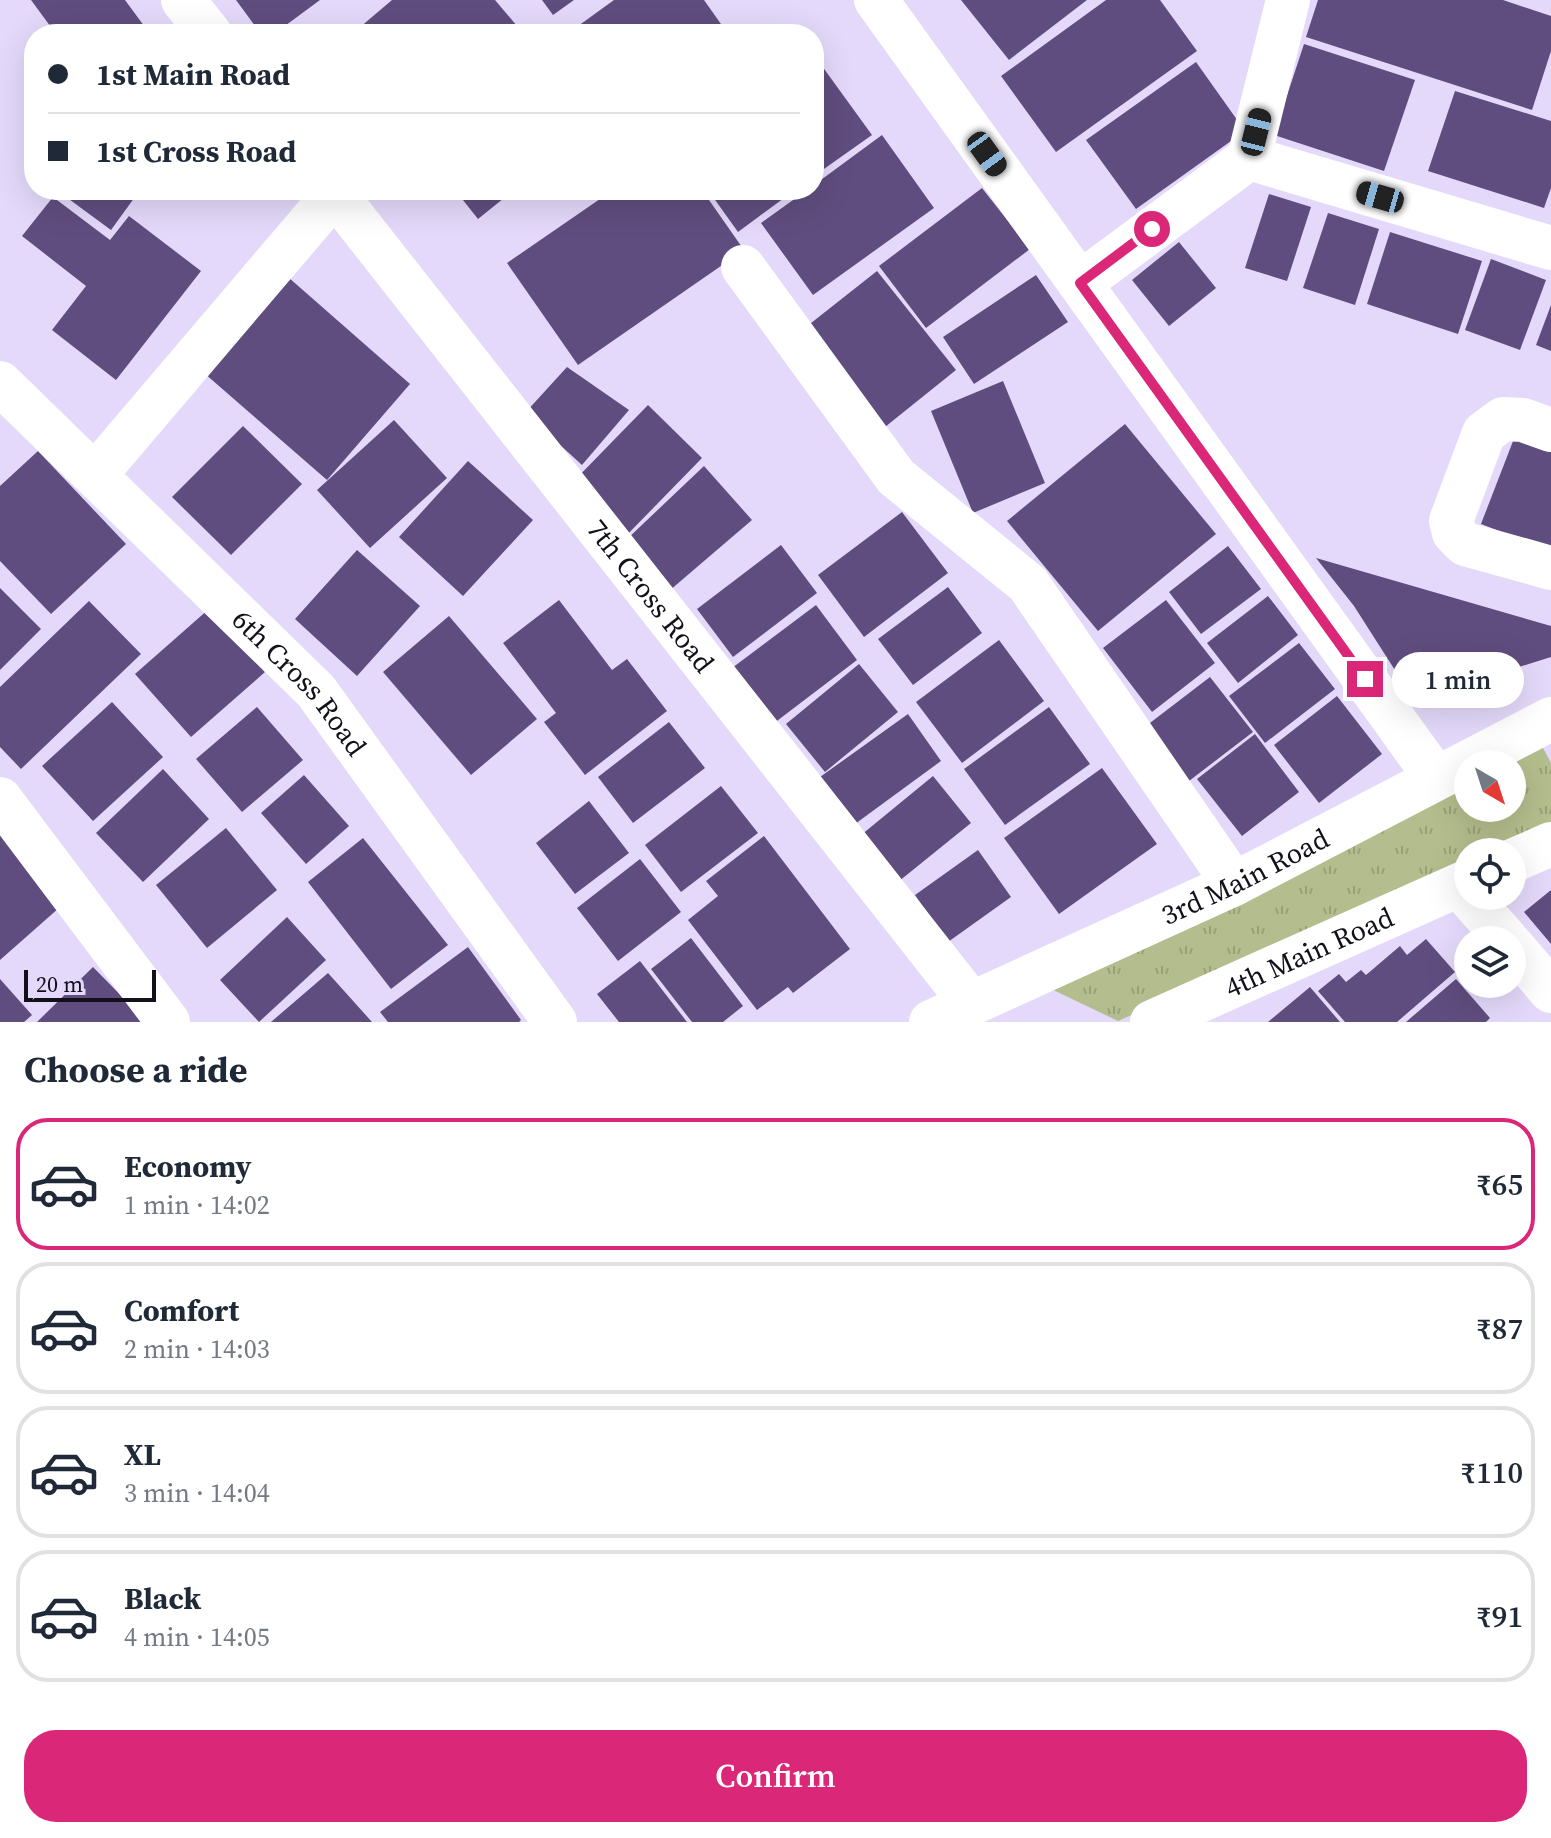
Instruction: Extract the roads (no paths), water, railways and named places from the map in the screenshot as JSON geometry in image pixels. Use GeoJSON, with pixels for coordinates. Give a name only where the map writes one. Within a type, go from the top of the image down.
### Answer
{"type":"FeatureCollection","features":[{"type":"Feature","properties":{"kind":"street"},"geometry":{"type":"LineString","coordinates":[[183,0],[202,24]]}},
{"type":"Feature","properties":{"kind":"street"},"geometry":{"type":"LineString","coordinates":[[876,0],[1436,778]]}},
{"type":"Feature","properties":{"kind":"street"},"geometry":{"type":"LineString","coordinates":[[1080,283],[1249,158],[1288,0]]}},
{"type":"Feature","properties":{"kind":"street"},"geometry":{"type":"LineString","coordinates":[[1249,158],[1551,248]]}},
{"type":"Feature","properties":{"kind":"street"},"geometry":{"type":"LineString","coordinates":[[95,475],[327,200]]}},
{"type":"Feature","properties":{"kind":"street","name":"7th Cross Road"},"geometry":{"type":"LineString","coordinates":[[340,200],[971,1003]]}},
{"type":"Feature","properties":{"kind":"street"},"geometry":{"type":"LineString","coordinates":[[743,267],[896,477],[1028,584],[1234,884]]}},
{"type":"Feature","properties":{"kind":"street","name":"6th Cross Road"},"geometry":{"type":"LineString","coordinates":[[0,383],[316,691],[555,1022]]}},
{"type":"Feature","properties":{"kind":"street"},"geometry":{"type":"LineString","coordinates":[[1551,430],[1523,420],[1503,419],[1484,433],[1451,521],[1454,533],[1465,544],[1551,568]]}},
{"type":"Feature","properties":{"kind":"street","name":"3rd Main Road"},"geometry":{"type":"LineString","coordinates":[[931,1022],[1234,884],[1551,719]]}},
{"type":"Feature","properties":{"kind":"street"},"geometry":{"type":"LineString","coordinates":[[0,799],[168,1022]]}},
{"type":"Feature","properties":{"kind":"street"},"geometry":{"type":"LineString","coordinates":[[1526,855],[1551,844]]}},
{"type":"Feature","properties":{"kind":"street","name":"4th Main Road"},"geometry":{"type":"LineString","coordinates":[[1152,1022],[1454,894]]}},
{"type":"Feature","properties":{"kind":"street"},"geometry":{"type":"LineString","coordinates":[[1483,910],[1496,926]]}},
{"type":"Feature","properties":{"kind":"street"},"geometry":{"type":"LineString","coordinates":[[1526,962],[1551,991]]}}]}
